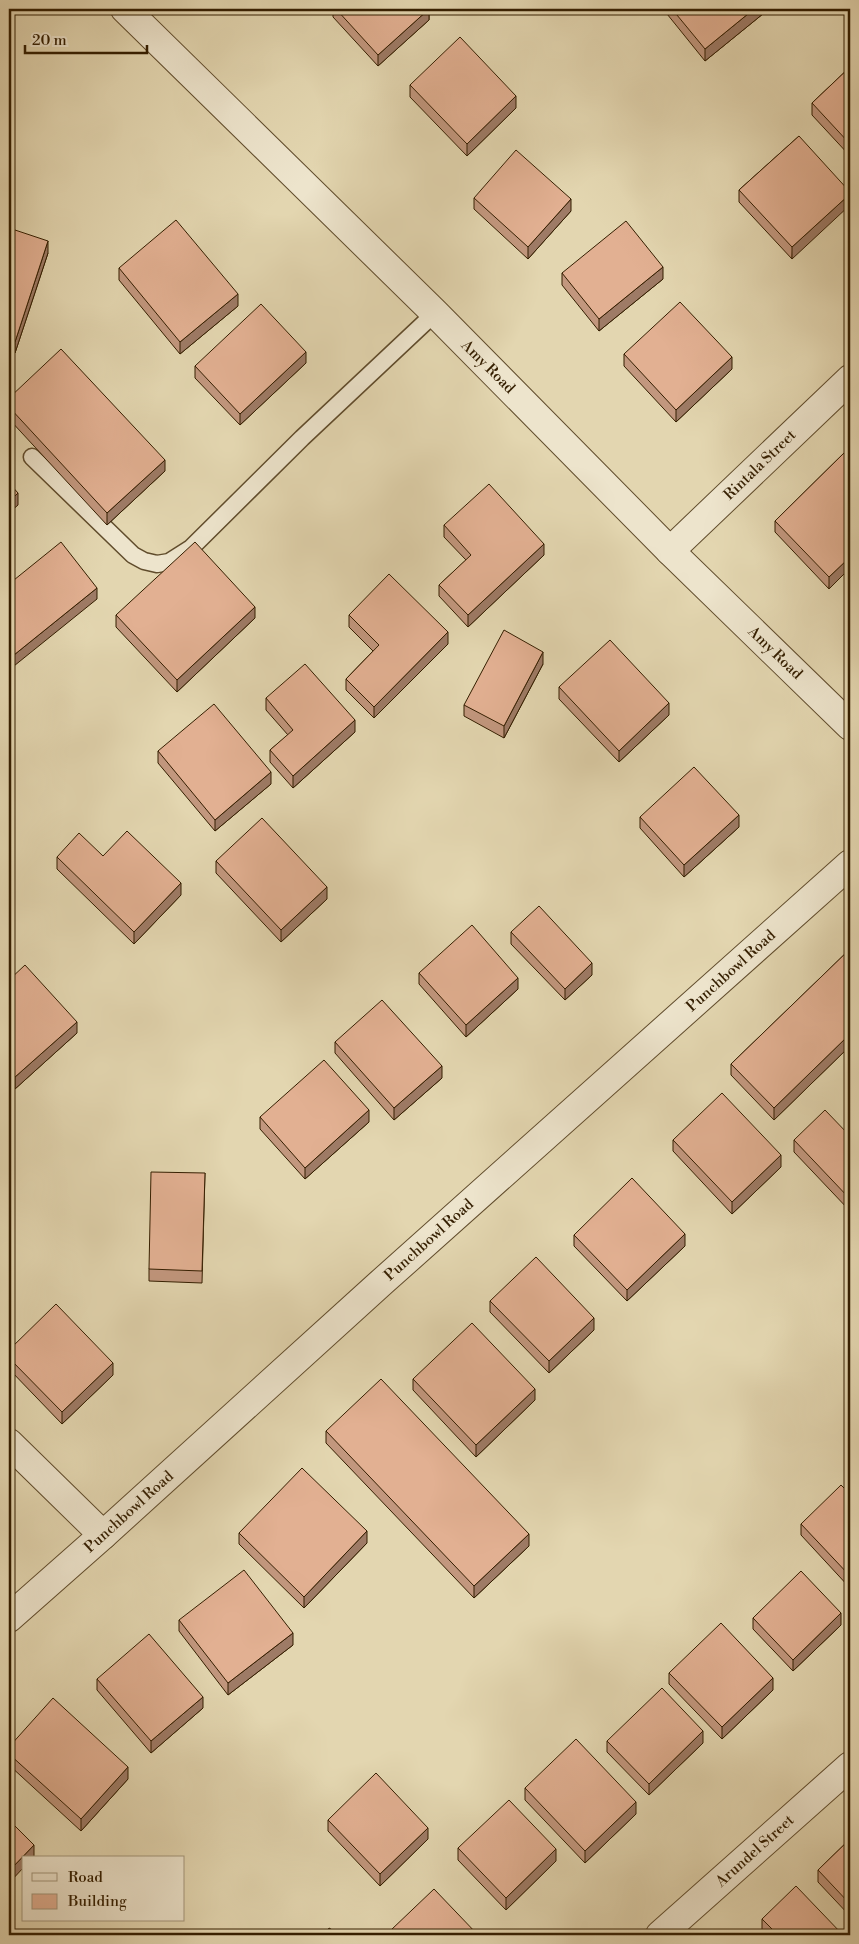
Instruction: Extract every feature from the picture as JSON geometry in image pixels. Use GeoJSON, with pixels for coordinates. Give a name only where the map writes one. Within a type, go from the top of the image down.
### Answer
{"type":"FeatureCollection","features":[{"type":"Feature","properties":{"kind":"street","name":"Amy Road"},"geometry":{"type":"LineString","coordinates":[[125,9],[435,313],[670,551],[850,726]]}},
{"type":"Feature","properties":{"kind":"street","name":"Rintala Street"},"geometry":{"type":"LineString","coordinates":[[670,551],[850,379]]}},
{"type":"Feature","properties":{"kind":"street","name":"Punchbowl Road"},"geometry":{"type":"LineString","coordinates":[[9,1618],[103,1536],[383,1281],[850,864]]}},
{"type":"Feature","properties":{"kind":"street"},"geometry":{"type":"LineString","coordinates":[[9,1443],[103,1536]]}},
{"type":"Feature","properties":{"kind":"street","name":"Arundel Street"},"geometry":{"type":"LineString","coordinates":[[660,1935],[850,1766]]}},
{"type":"Feature","properties":{"kind":"lane"},"geometry":{"type":"LineString","coordinates":[[32,458],[134,555],[144,561],[158,564],[169,562],[191,548],[216,525],[302,438],[435,313]]}},
{"type":"Feature","properties":{"kind":"building"},"geometry":{"type":"Polygon","coordinates":[[[336,9],[429,9],[378,55],[336,9]]]}},
{"type":"Feature","properties":{"kind":"building"},"geometry":{"type":"Polygon","coordinates":[[[672,9],[754,9],[705,49],[672,9]]]}},
{"type":"Feature","properties":{"kind":"building"},"geometry":{"type":"Polygon","coordinates":[[[460,37],[516,96],[467,144],[410,85],[460,37]]]}},
{"type":"Feature","properties":{"kind":"building"},"geometry":{"type":"Polygon","coordinates":[[[850,67],[850,144],[812,103],[850,67]]]}},
{"type":"Feature","properties":{"kind":"building"},"geometry":{"type":"Polygon","coordinates":[[[799,136],[850,194],[792,247],[739,190],[799,136]]]}},
{"type":"Feature","properties":{"kind":"building"},"geometry":{"type":"Polygon","coordinates":[[[516,150],[571,199],[528,247],[474,198],[516,150]]]}},
{"type":"Feature","properties":{"kind":"building"},"geometry":{"type":"Polygon","coordinates":[[[176,220],[238,294],[180,342],[119,268],[176,220]]]}},
{"type":"Feature","properties":{"kind":"building"},"geometry":{"type":"Polygon","coordinates":[[[626,221],[663,267],[599,319],[562,273],[626,221]]]}},
{"type":"Feature","properties":{"kind":"building"},"geometry":{"type":"Polygon","coordinates":[[[9,228],[48,241],[15,342],[9,340],[9,228]]]}},
{"type":"Feature","properties":{"kind":"building"},"geometry":{"type":"Polygon","coordinates":[[[680,302],[732,357],[676,410],[624,354],[680,302]]]}},
{"type":"Feature","properties":{"kind":"building"},"geometry":{"type":"Polygon","coordinates":[[[261,304],[306,352],[240,414],[195,366],[261,304]]]}},
{"type":"Feature","properties":{"kind":"building"},"geometry":{"type":"Polygon","coordinates":[[[61,349],[165,460],[107,513],[9,407],[9,398],[61,349]]]}},
{"type":"Feature","properties":{"kind":"building"},"geometry":{"type":"Polygon","coordinates":[[[845,452],[850,457],[850,557],[829,577],[775,521],[845,452]]]}},
{"type":"Feature","properties":{"kind":"building"},"geometry":{"type":"Polygon","coordinates":[[[9,483],[18,493],[9,502],[9,483]]]}},
{"type":"Feature","properties":{"kind":"building"},"geometry":{"type":"Polygon","coordinates":[[[489,484],[544,544],[468,615],[439,585],[471,555],[444,525],[489,484]]]}},
{"type":"Feature","properties":{"kind":"building"},"geometry":{"type":"Polygon","coordinates":[[[61,542],[97,588],[9,659],[9,584],[61,542]]]}},
{"type":"Feature","properties":{"kind":"building"},"geometry":{"type":"Polygon","coordinates":[[[195,542],[255,607],[177,680],[116,615],[195,542]]]}},
{"type":"Feature","properties":{"kind":"building"},"geometry":{"type":"Polygon","coordinates":[[[389,574],[448,632],[374,707],[346,679],[379,645],[349,615],[389,574]]]}},
{"type":"Feature","properties":{"kind":"building"},"geometry":{"type":"Polygon","coordinates":[[[504,630],[543,652],[504,726],[464,705],[504,630]]]}},
{"type":"Feature","properties":{"kind":"building"},"geometry":{"type":"Polygon","coordinates":[[[610,640],[669,703],[619,751],[559,687],[610,640]]]}},
{"type":"Feature","properties":{"kind":"building"},"geometry":{"type":"Polygon","coordinates":[[[305,664],[355,720],[293,776],[270,750],[293,730],[266,698],[305,664]]]}},
{"type":"Feature","properties":{"kind":"building"},"geometry":{"type":"Polygon","coordinates":[[[214,704],[271,772],[215,820],[158,751],[214,704]]]}},
{"type":"Feature","properties":{"kind":"building"},"geometry":{"type":"Polygon","coordinates":[[[694,767],[739,815],[684,865],[640,817],[694,767]]]}},
{"type":"Feature","properties":{"kind":"building"},"geometry":{"type":"Polygon","coordinates":[[[262,818],[327,887],[281,930],[216,861],[262,818]]]}},
{"type":"Feature","properties":{"kind":"building"},"geometry":{"type":"Polygon","coordinates":[[[127,831],[181,883],[134,932],[57,857],[79,833],[103,856],[127,831]]]}},
{"type":"Feature","properties":{"kind":"building"},"geometry":{"type":"Polygon","coordinates":[[[539,906],[592,963],[565,989],[511,932],[539,906]]]}},
{"type":"Feature","properties":{"kind":"building"},"geometry":{"type":"Polygon","coordinates":[[[472,925],[518,978],[466,1025],[419,973],[472,925]]]}},
{"type":"Feature","properties":{"kind":"building"},"geometry":{"type":"Polygon","coordinates":[[[850,949],[850,1034],[774,1108],[731,1064],[850,949]]]}},
{"type":"Feature","properties":{"kind":"building"},"geometry":{"type":"Polygon","coordinates":[[[25,965],[77,1022],[15,1077],[9,1071],[9,980],[25,965]]]}},
{"type":"Feature","properties":{"kind":"building"},"geometry":{"type":"Polygon","coordinates":[[[382,1000],[442,1066],[394,1108],[335,1042],[382,1000]]]}},
{"type":"Feature","properties":{"kind":"building"},"geometry":{"type":"Polygon","coordinates":[[[324,1060],[369,1110],[305,1168],[260,1117],[324,1060]]]}},
{"type":"Feature","properties":{"kind":"building"},"geometry":{"type":"Polygon","coordinates":[[[722,1093],[781,1155],[732,1202],[673,1140],[722,1093]]]}},
{"type":"Feature","properties":{"kind":"building"},"geometry":{"type":"Polygon","coordinates":[[[825,1110],[850,1136],[850,1199],[794,1140],[825,1110]]]}},
{"type":"Feature","properties":{"kind":"building"},"geometry":{"type":"Polygon","coordinates":[[[151,1172],[205,1173],[202,1271],[149,1269],[151,1172]]]}},
{"type":"Feature","properties":{"kind":"building"},"geometry":{"type":"Polygon","coordinates":[[[632,1178],[685,1234],[627,1290],[574,1235],[632,1178]]]}},
{"type":"Feature","properties":{"kind":"building"},"geometry":{"type":"Polygon","coordinates":[[[536,1257],[594,1318],[549,1361],[490,1301],[536,1257]]]}},
{"type":"Feature","properties":{"kind":"building"},"geometry":{"type":"Polygon","coordinates":[[[56,1304],[113,1363],[62,1412],[9,1358],[9,1350],[56,1304]]]}},
{"type":"Feature","properties":{"kind":"building"},"geometry":{"type":"Polygon","coordinates":[[[472,1323],[535,1389],[476,1445],[413,1379],[472,1323]]]}},
{"type":"Feature","properties":{"kind":"building"},"geometry":{"type":"Polygon","coordinates":[[[381,1379],[529,1534],[474,1586],[326,1431],[381,1379]]]}},
{"type":"Feature","properties":{"kind":"building"},"geometry":{"type":"Polygon","coordinates":[[[302,1468],[367,1531],[304,1597],[239,1533],[302,1468]]]}},
{"type":"Feature","properties":{"kind":"building"},"geometry":{"type":"Polygon","coordinates":[[[841,1485],[850,1494],[850,1576],[801,1524],[841,1485]]]}},
{"type":"Feature","properties":{"kind":"building"},"geometry":{"type":"Polygon","coordinates":[[[244,1570],[293,1633],[228,1683],[179,1620],[244,1570]]]}},
{"type":"Feature","properties":{"kind":"building"},"geometry":{"type":"Polygon","coordinates":[[[801,1571],[841,1613],[793,1660],[753,1618],[801,1571]]]}},
{"type":"Feature","properties":{"kind":"building"},"geometry":{"type":"Polygon","coordinates":[[[721,1623],[773,1678],[722,1727],[669,1673],[721,1623]]]}},
{"type":"Feature","properties":{"kind":"building"},"geometry":{"type":"Polygon","coordinates":[[[149,1634],[203,1697],[151,1741],[97,1679],[149,1634]]]}},
{"type":"Feature","properties":{"kind":"building"},"geometry":{"type":"Polygon","coordinates":[[[662,1688],[703,1731],[649,1784],[607,1741],[662,1688]]]}},
{"type":"Feature","properties":{"kind":"building"},"geometry":{"type":"Polygon","coordinates":[[[53,1698],[128,1767],[81,1819],[9,1754],[9,1747],[53,1698]]]}},
{"type":"Feature","properties":{"kind":"building"},"geometry":{"type":"Polygon","coordinates":[[[576,1739],[636,1802],[585,1851],[525,1788],[576,1739]]]}},
{"type":"Feature","properties":{"kind":"building"},"geometry":{"type":"Polygon","coordinates":[[[376,1773],[428,1828],[380,1874],[328,1820],[376,1773]]]}},
{"type":"Feature","properties":{"kind":"building"},"geometry":{"type":"Polygon","coordinates":[[[509,1800],[556,1849],[506,1898],[458,1848],[509,1800]]]}},
{"type":"Feature","properties":{"kind":"building"},"geometry":{"type":"Polygon","coordinates":[[[9,1820],[34,1845],[9,1871],[9,1820]]]}},
{"type":"Feature","properties":{"kind":"building"},"geometry":{"type":"Polygon","coordinates":[[[850,1839],[850,1904],[818,1870],[850,1839]]]}},
{"type":"Feature","properties":{"kind":"building"},"geometry":{"type":"Polygon","coordinates":[[[796,1886],[843,1935],[778,1935],[762,1919],[796,1886]]]}},
{"type":"Feature","properties":{"kind":"building"},"geometry":{"type":"Polygon","coordinates":[[[434,1889],[478,1935],[397,1935],[391,1930],[434,1889]]]}},
{"type":"Feature","properties":{"kind":"building"},"geometry":{"type":"Polygon","coordinates":[[[329,1928],[341,1935],[325,1935],[329,1928]]]}}]}
